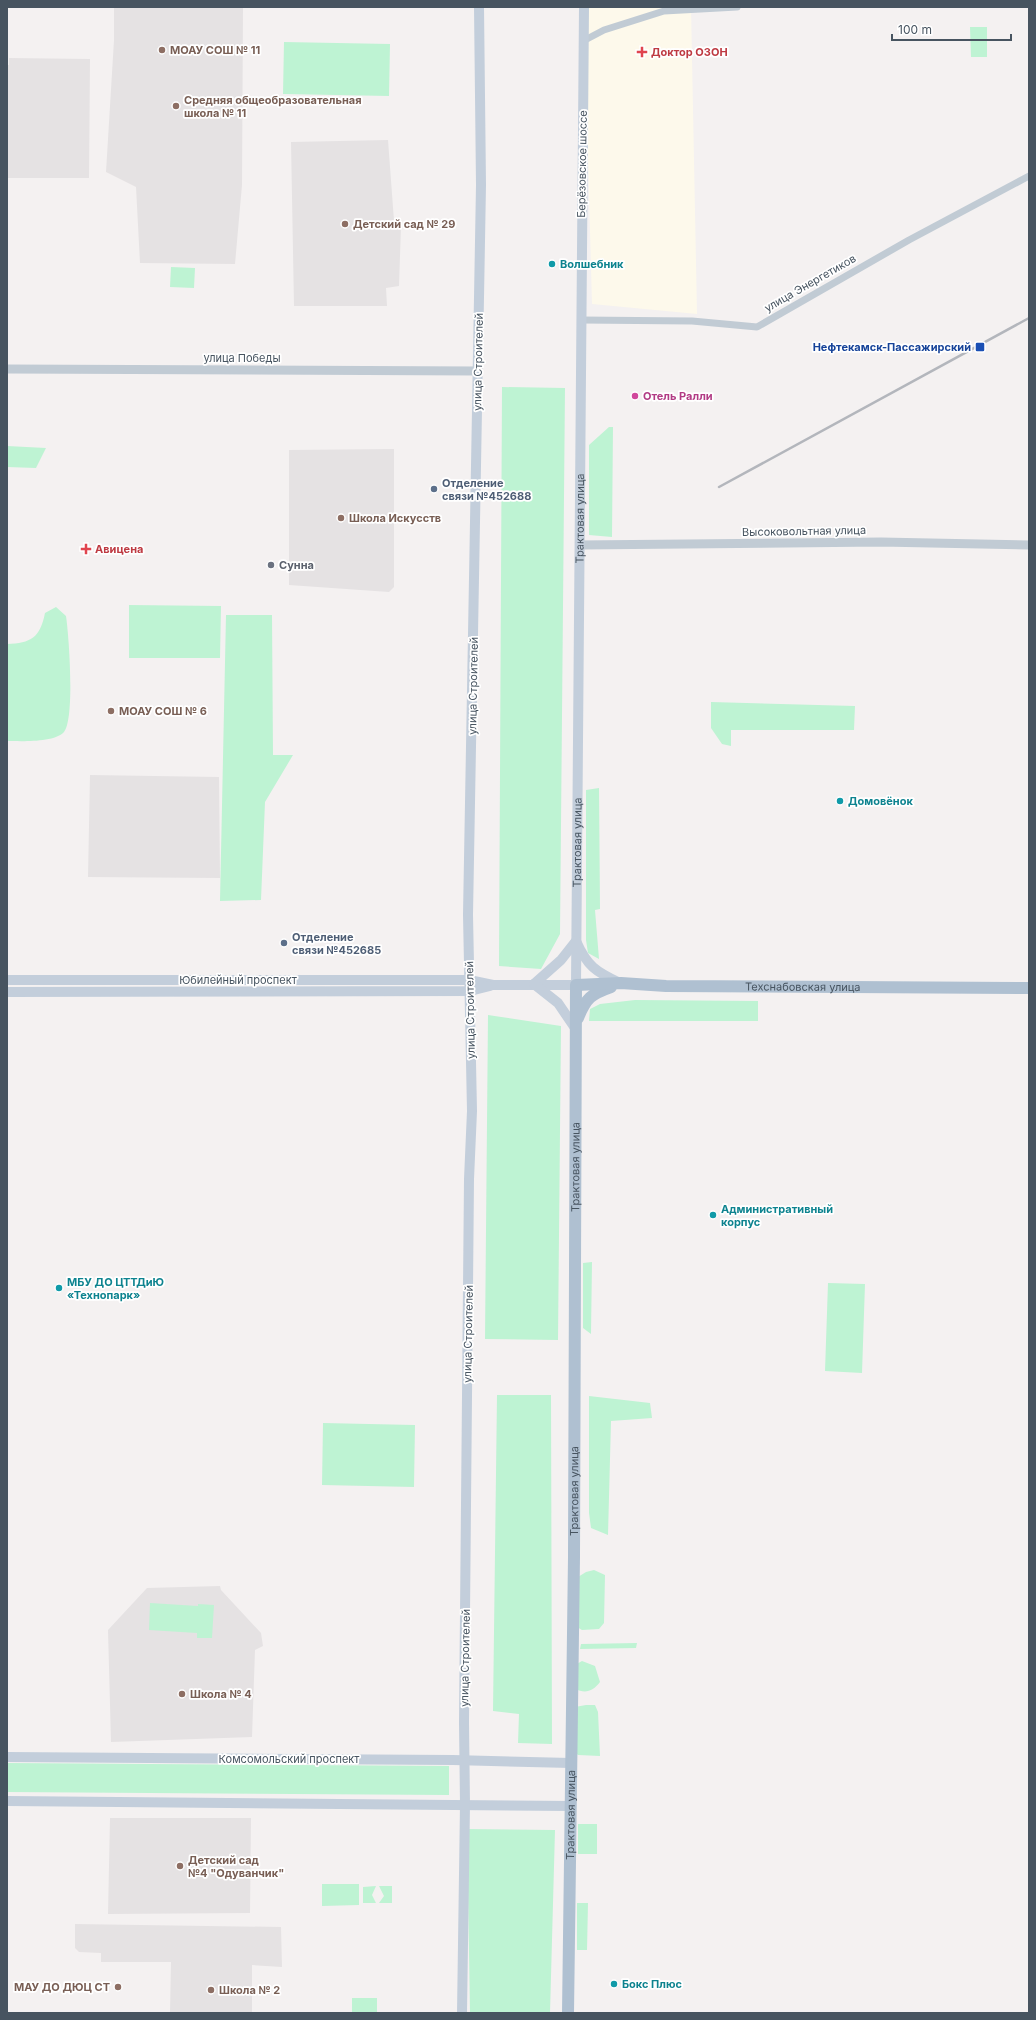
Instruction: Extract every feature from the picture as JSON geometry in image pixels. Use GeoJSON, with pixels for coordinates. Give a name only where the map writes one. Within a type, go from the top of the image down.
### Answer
{"type":"FeatureCollection","features":[{"type":"Feature","properties":{"kind":"main road","name":"улица Строителей"},"geometry":{"type":"LineString","coordinates":[[462,2013],[465,1804],[469,1179],[472,1111],[468,915],[474,661],[477,371],[481,185],[479,7]]}},
{"type":"Feature","properties":{"kind":"main road","name":"Берёзовское шоссе"},"geometry":{"type":"LineString","coordinates":[[581,320],[585,40],[584,7]]}},
{"type":"Feature","properties":{"kind":"main road","name":"Трактовая улица"},"geometry":{"type":"LineString","coordinates":[[568,2013],[574,1557],[575,1028],[581,320]]}},
{"type":"Feature","properties":{"kind":"main road"},"geometry":{"type":"LineString","coordinates":[[534,984],[561,960],[576,941],[583,956],[591,967],[603,975],[621,983]]}},
{"type":"Feature","properties":{"kind":"main road","name":"Юбилейный проспект"},"geometry":{"type":"LineString","coordinates":[[7,980],[469,980],[493,985]]}},
{"type":"Feature","properties":{"kind":"main road"},"geometry":{"type":"LineString","coordinates":[[575,1028],[583,1005],[589,997],[621,983]]}},
{"type":"Feature","properties":{"kind":"main road","name":"Техснабовская улица"},"geometry":{"type":"LineString","coordinates":[[576,985],[621,983],[666,986],[1029,988]]}},
{"type":"Feature","properties":{"kind":"main road"},"geometry":{"type":"LineString","coordinates":[[534,984],[558,1003],[575,1028]]}},
{"type":"Feature","properties":{"kind":"main road"},"geometry":{"type":"LineString","coordinates":[[7,992],[470,991],[493,985],[576,985]]}},
{"type":"Feature","properties":{"kind":"main road","name":"Комсомольский проспект"},"geometry":{"type":"LineString","coordinates":[[7,1756],[465,1760],[571,1763]]}},
{"type":"Feature","properties":{"kind":"main road"},"geometry":{"type":"LineString","coordinates":[[7,1801],[570,1806]]}},
{"type":"Feature","properties":{"kind":"street"},"geometry":{"type":"LineString","coordinates":[[585,40],[604,30],[664,11],[737,7]]}},
{"type":"Feature","properties":{"kind":"street","name":"улица Энергетиков"},"geometry":{"type":"LineString","coordinates":[[581,320],[692,321],[757,327],[909,240],[1029,176]]}},
{"type":"Feature","properties":{"kind":"street","name":"улица Победы"},"geometry":{"type":"LineString","coordinates":[[7,368],[477,371]]}},
{"type":"Feature","properties":{"kind":"street","name":"Высоковольтная улица"},"geometry":{"type":"LineString","coordinates":[[580,545],[881,542],[1029,545]]}},
{"type":"Feature","properties":{"kind":"shaded area","name":"Средняя общеобразовательная школа № 11"},"geometry":{"type":"Polygon","coordinates":[[[114,7],[243,7],[242,185],[235,264],[140,263],[136,187],[106,172],[114,40],[114,7]]]}},
{"type":"Feature","properties":{"kind":"shaded area"},"geometry":{"type":"Polygon","coordinates":[[[584,7],[691,7],[697,314],[592,304],[584,7]]]}},
{"type":"Feature","properties":{"kind":"shaded area"},"geometry":{"type":"Polygon","coordinates":[[[9,58],[90,59],[89,178],[7,178],[7,65],[9,65],[9,58]]]}},
{"type":"Feature","properties":{"kind":"shaded area","name":"Детский сад № 29"},"geometry":{"type":"Polygon","coordinates":[[[388,140],[394,221],[401,226],[399,286],[386,288],[387,306],[294,306],[291,142],[388,140]]]}},
{"type":"Feature","properties":{"kind":"shaded area","name":"Школа Искусств"},"geometry":{"type":"Polygon","coordinates":[[[394,449],[394,587],[389,592],[289,585],[289,450],[394,449]]]}},
{"type":"Feature","properties":{"kind":"shaded area"},"geometry":{"type":"Polygon","coordinates":[[[90,775],[219,777],[220,878],[88,877],[90,775]]]}},
{"type":"Feature","properties":{"kind":"shaded area","name":"Школа № 4"},"geometry":{"type":"Polygon","coordinates":[[[220,1586],[221,1590],[261,1633],[263,1646],[255,1650],[252,1737],[111,1742],[108,1630],[147,1588],[220,1586]]]}},
{"type":"Feature","properties":{"kind":"shaded area","name":"Детский сад №4 \"Одуванчик\""},"geometry":{"type":"Polygon","coordinates":[[[110,1818],[251,1818],[250,1913],[108,1914],[110,1818]]]}},
{"type":"Feature","properties":{"kind":"shaded area","name":"Школа № 2"},"geometry":{"type":"Polygon","coordinates":[[[75,1924],[281,1927],[282,1967],[252,1965],[252,2013],[170,2013],[171,1962],[101,1962],[101,1953],[79,1952],[75,1948],[75,1924]]]}},
{"type":"Feature","properties":{"kind":"green space"},"geometry":{"type":"Polygon","coordinates":[[[970,27],[987,27],[987,57],[971,57],[970,27]]]}},
{"type":"Feature","properties":{"kind":"green space"},"geometry":{"type":"Polygon","coordinates":[[[284,42],[390,44],[389,96],[283,94],[284,42]]]}},
{"type":"Feature","properties":{"kind":"green space"},"geometry":{"type":"Polygon","coordinates":[[[171,267],[195,268],[194,288],[170,287],[171,267]]]}},
{"type":"Feature","properties":{"kind":"green space"},"geometry":{"type":"Polygon","coordinates":[[[502,387],[565,388],[560,934],[541,969],[499,966],[502,387]]]}},
{"type":"Feature","properties":{"kind":"green space"},"geometry":{"type":"Polygon","coordinates":[[[609,427],[613,427],[612,537],[589,535],[589,445],[609,427]]]}},
{"type":"Feature","properties":{"kind":"green space"},"geometry":{"type":"Polygon","coordinates":[[[7,446],[46,448],[36,468],[7,467],[7,446]]]}},
{"type":"Feature","properties":{"kind":"green space"},"geometry":{"type":"Polygon","coordinates":[[[129,605],[221,606],[220,658],[129,658],[129,605]]]}},
{"type":"Feature","properties":{"kind":"green space"},"geometry":{"type":"Polygon","coordinates":[[[56,607],[66,616],[67,626],[70,658],[70,695],[67,724],[64,732],[53,738],[37,741],[7,741],[7,644],[22,642],[33,638],[40,628],[45,613],[56,607]]]}},
{"type":"Feature","properties":{"kind":"green space"},"geometry":{"type":"Polygon","coordinates":[[[226,615],[272,615],[273,755],[293,755],[265,802],[261,900],[220,901],[226,615]]]}},
{"type":"Feature","properties":{"kind":"green space"},"geometry":{"type":"Polygon","coordinates":[[[711,702],[855,706],[854,730],[731,730],[731,746],[722,744],[711,728],[711,702]]]}},
{"type":"Feature","properties":{"kind":"green space"},"geometry":{"type":"Polygon","coordinates":[[[599,788],[600,909],[595,910],[599,959],[588,953],[586,940],[586,790],[599,788]]]}},
{"type":"Feature","properties":{"kind":"green space"},"geometry":{"type":"Polygon","coordinates":[[[635,1000],[758,1001],[758,1021],[589,1021],[590,1009],[600,1004],[635,1000]]]}},
{"type":"Feature","properties":{"kind":"green space"},"geometry":{"type":"Polygon","coordinates":[[[488,1015],[561,1026],[558,1340],[485,1339],[488,1015]]]}},
{"type":"Feature","properties":{"kind":"green space"},"geometry":{"type":"Polygon","coordinates":[[[592,1262],[591,1334],[583,1328],[583,1263],[592,1262]]]}},
{"type":"Feature","properties":{"kind":"green space"},"geometry":{"type":"Polygon","coordinates":[[[828,1283],[865,1284],[862,1373],[825,1371],[828,1283]]]}},
{"type":"Feature","properties":{"kind":"green space"},"geometry":{"type":"Polygon","coordinates":[[[497,1395],[551,1395],[552,1744],[518,1743],[519,1714],[493,1711],[497,1395]]]}},
{"type":"Feature","properties":{"kind":"green space"},"geometry":{"type":"Polygon","coordinates":[[[589,1396],[650,1403],[652,1418],[611,1421],[608,1535],[591,1528],[589,1513],[589,1396]]]}},
{"type":"Feature","properties":{"kind":"green space"},"geometry":{"type":"Polygon","coordinates":[[[323,1423],[415,1425],[414,1487],[322,1485],[323,1423]]]}},
{"type":"Feature","properties":{"kind":"green space"},"geometry":{"type":"Polygon","coordinates":[[[594,1570],[605,1575],[604,1623],[599,1629],[582,1630],[577,1627],[578,1577],[586,1572],[594,1570]]]}},
{"type":"Feature","properties":{"kind":"green space"},"geometry":{"type":"Polygon","coordinates":[[[150,1603],[198,1606],[198,1604],[214,1605],[212,1638],[197,1638],[197,1633],[149,1630],[150,1603]]]}},
{"type":"Feature","properties":{"kind":"green space"},"geometry":{"type":"Polygon","coordinates":[[[637,1643],[636,1648],[580,1649],[581,1644],[637,1643]]]}},
{"type":"Feature","properties":{"kind":"green space"},"geometry":{"type":"Polygon","coordinates":[[[582,1661],[595,1666],[600,1682],[595,1688],[589,1691],[579,1691],[575,1689],[575,1665],[582,1661]]]}},
{"type":"Feature","properties":{"kind":"green space"},"geometry":{"type":"Polygon","coordinates":[[[595,1705],[598,1712],[600,1756],[578,1755],[575,1752],[575,1707],[595,1705]]]}},
{"type":"Feature","properties":{"kind":"green space"},"geometry":{"type":"Polygon","coordinates":[[[7,1763],[449,1766],[449,1795],[7,1792],[7,1763]]]}},
{"type":"Feature","properties":{"kind":"green space"},"geometry":{"type":"Polygon","coordinates":[[[578,1824],[597,1824],[597,1854],[578,1854],[578,1824]]]}},
{"type":"Feature","properties":{"kind":"green space"},"geometry":{"type":"Polygon","coordinates":[[[467,1829],[555,1830],[550,2013],[470,2013],[467,1829]]]}},
{"type":"Feature","properties":{"kind":"green space"},"geometry":{"type":"Polygon","coordinates":[[[322,1884],[359,1884],[359,1905],[322,1906],[322,1884]]]}},
{"type":"Feature","properties":{"kind":"green space"},"geometry":{"type":"Polygon","coordinates":[[[376,1886],[372,1895],[376,1903],[363,1903],[363,1887],[376,1886]]]}},
{"type":"Feature","properties":{"kind":"green space"},"geometry":{"type":"Polygon","coordinates":[[[379,1886],[392,1886],[392,1903],[379,1903],[384,1896],[379,1886]]]}},
{"type":"Feature","properties":{"kind":"green space"},"geometry":{"type":"Polygon","coordinates":[[[577,1903],[588,1903],[587,1950],[577,1950],[577,1903]]]}},
{"type":"Feature","properties":{"kind":"green space"},"geometry":{"type":"Polygon","coordinates":[[[352,1998],[377,1998],[377,2013],[352,2013],[352,1998]]]}},
{"type":"Feature","properties":{"kind":"railway"},"geometry":{"type":"LineString","coordinates":[[719,487],[1029,318]]}},
{"type":"Feature","properties":{"kind":"place","name":"МОАУ СОШ № 11"},"geometry":{"type":"Point","coordinates":[162,50]}},
{"type":"Feature","properties":{"kind":"place","name":"Доктор ОЗОН"},"geometry":{"type":"Point","coordinates":[642,52]}},
{"type":"Feature","properties":{"kind":"place","name":"Средняя общеобразовательная школа № 11"},"geometry":{"type":"Point","coordinates":[176,106]}},
{"type":"Feature","properties":{"kind":"place","name":"Детский сад № 29"},"geometry":{"type":"Point","coordinates":[345,224]}},
{"type":"Feature","properties":{"kind":"place","name":"Волшебник"},"geometry":{"type":"Point","coordinates":[552,264]}},
{"type":"Feature","properties":{"kind":"place","name":"Нефтекамск-Пассажирский"},"geometry":{"type":"Point","coordinates":[980,347]}},
{"type":"Feature","properties":{"kind":"place","name":"Отель Ралли"},"geometry":{"type":"Point","coordinates":[635,396]}},
{"type":"Feature","properties":{"kind":"place","name":"Отделение связи №452688"},"geometry":{"type":"Point","coordinates":[434,489]}},
{"type":"Feature","properties":{"kind":"place","name":"Школа Искусств"},"geometry":{"type":"Point","coordinates":[341,518]}},
{"type":"Feature","properties":{"kind":"place","name":"Авицена"},"geometry":{"type":"Point","coordinates":[86,549]}},
{"type":"Feature","properties":{"kind":"place","name":"Сунна"},"geometry":{"type":"Point","coordinates":[271,565]}},
{"type":"Feature","properties":{"kind":"place","name":"МОАУ СОШ № 6"},"geometry":{"type":"Point","coordinates":[111,711]}},
{"type":"Feature","properties":{"kind":"place","name":"Домовёнок"},"geometry":{"type":"Point","coordinates":[840,801]}},
{"type":"Feature","properties":{"kind":"place","name":"Отделение связи №452685"},"geometry":{"type":"Point","coordinates":[284,943]}},
{"type":"Feature","properties":{"kind":"place","name":"Административный корпус"},"geometry":{"type":"Point","coordinates":[713,1215]}},
{"type":"Feature","properties":{"kind":"place","name":"МБУ ДО ЦТТДиЮ «Технопарк»"},"geometry":{"type":"Point","coordinates":[59,1288]}},
{"type":"Feature","properties":{"kind":"place","name":"Школа № 4"},"geometry":{"type":"Point","coordinates":[182,1694]}},
{"type":"Feature","properties":{"kind":"place","name":"Детский сад №4 \"Одуванчик\""},"geometry":{"type":"Point","coordinates":[180,1866]}},
{"type":"Feature","properties":{"kind":"place","name":"Бокс Плюс"},"geometry":{"type":"Point","coordinates":[614,1984]}},
{"type":"Feature","properties":{"kind":"place","name":"МАУ ДО ДЮЦ СТ"},"geometry":{"type":"Point","coordinates":[118,1987]}},
{"type":"Feature","properties":{"kind":"place","name":"Школа № 2"},"geometry":{"type":"Point","coordinates":[211,1990]}}]}
